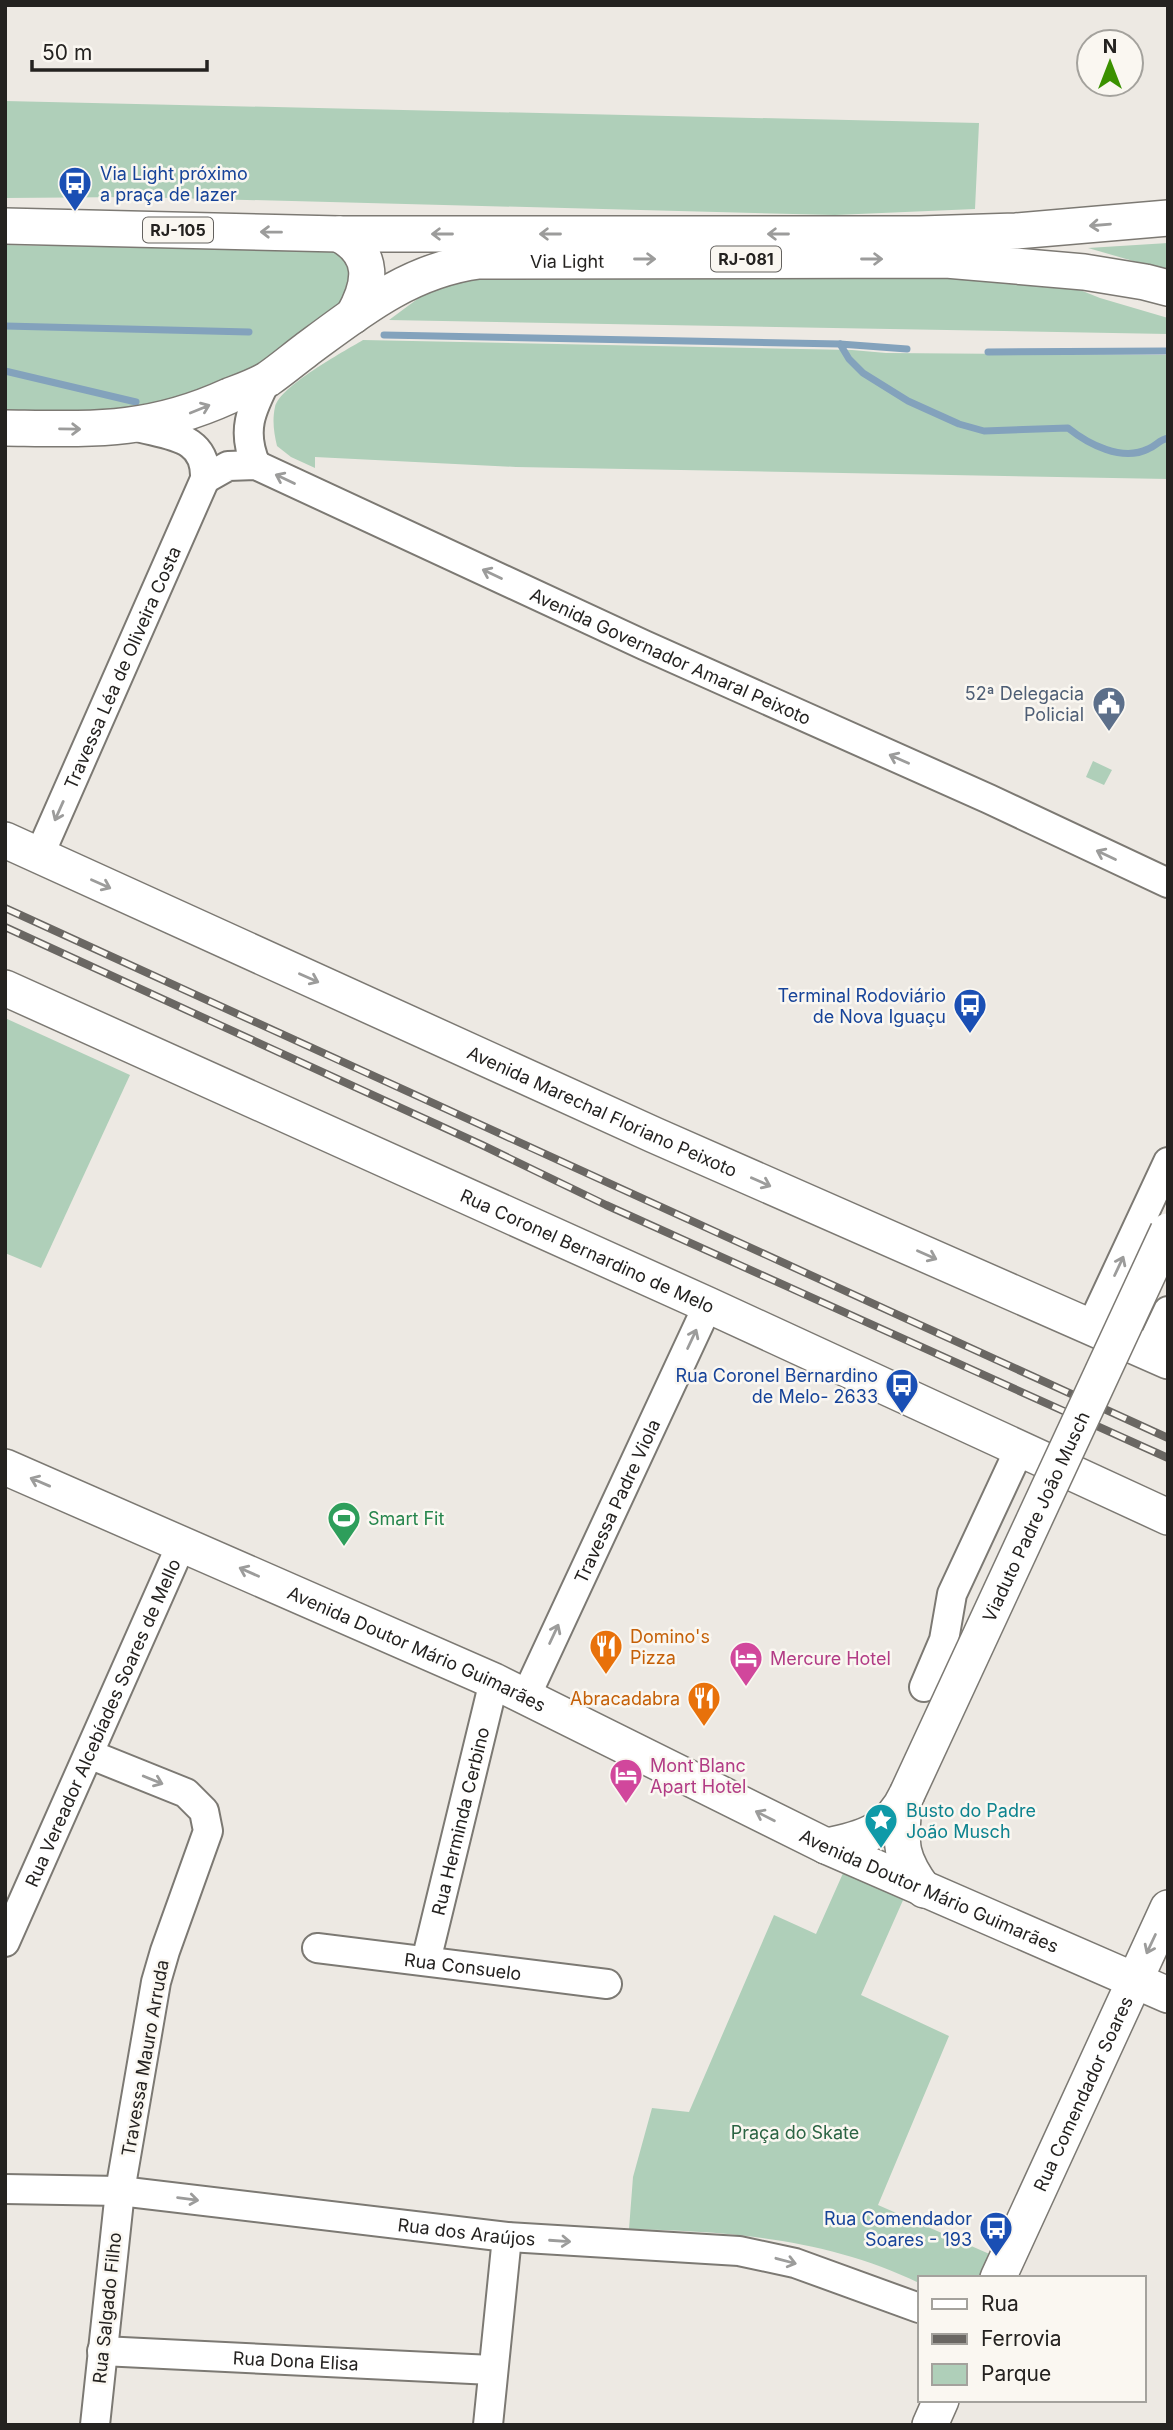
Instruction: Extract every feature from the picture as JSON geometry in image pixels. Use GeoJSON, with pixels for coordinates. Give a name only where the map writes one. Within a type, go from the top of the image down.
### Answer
{"type":"FeatureCollection","features":[{"type":"Feature","properties":{"kind":"main road","name":"Via Light"},"geometry":{"type":"LineString","coordinates":[[5,226],[339,234],[920,234],[1016,231],[1168,218]]}},
{"type":"Feature","properties":{"kind":"main road"},"geometry":{"type":"LineString","coordinates":[[339,234],[361,252],[367,267],[363,297],[353,316]]}},
{"type":"Feature","properties":{"kind":"main road","name":"Via Light"},"geometry":{"type":"LineString","coordinates":[[5,428],[97,429],[134,426],[193,412],[267,379],[353,316],[396,289],[438,269],[462,263],[496,260],[946,260],[1084,272],[1168,288]]}},
{"type":"Feature","properties":{"kind":"main road","name":"Avenida Marechal Floriano Peixoto"},"geometry":{"type":"LineString","coordinates":[[5,840],[654,1135],[1158,1357]]}},
{"type":"Feature","properties":{"kind":"main road","name":"Rua Coronel Bernardino de Melo"},"geometry":{"type":"LineString","coordinates":[[5,988],[708,1305],[1168,1517]]}},
{"type":"Feature","properties":{"kind":"main road","name":"Viaduto Padre João Musch"},"geometry":{"type":"LineString","coordinates":[[826,1846],[864,1837],[881,1828],[906,1798],[1168,1231]]}},
{"type":"Feature","properties":{"kind":"main road","name":"Avenida Doutor Mário Guimarães"},"geometry":{"type":"LineString","coordinates":[[5,1466],[494,1681],[826,1846],[1168,1995]]}},
{"type":"Feature","properties":{"kind":"main road","name":"Viaduto Padre João Musch"},"geometry":{"type":"LineString","coordinates":[[906,1798],[901,1839],[903,1855],[924,1890]]}},
{"type":"Feature","properties":{"kind":"main road","name":"Rua Comendador Soares"},"geometry":{"type":"LineString","coordinates":[[999,2276],[1168,1908]]}},
{"type":"Feature","properties":{"kind":"main road"},"geometry":{"type":"LineString","coordinates":[[930,2425],[940,2402]]}},
{"type":"Feature","properties":{"kind":"street"},"geometry":{"type":"LineString","coordinates":[[134,426],[194,445],[204,461],[205,479],[228,466],[256,465],[249,447],[248,424],[267,379]]}},
{"type":"Feature","properties":{"kind":"street","name":"Avenida Governador Amaral Peixoto"},"geometry":{"type":"LineString","coordinates":[[256,465],[1168,883]]}},
{"type":"Feature","properties":{"kind":"street","name":"Travessa Léa de Oliveira Costa"},"geometry":{"type":"LineString","coordinates":[[39,856],[205,479]]}},
{"type":"Feature","properties":{"kind":"street"},"geometry":{"type":"LineString","coordinates":[[1091,1328],[1168,1162]]}},
{"type":"Feature","properties":{"kind":"street","name":"Travessa Padre Viola"},"geometry":{"type":"LineString","coordinates":[[526,1696],[708,1305]]}},
{"type":"Feature","properties":{"kind":"street"},"geometry":{"type":"LineString","coordinates":[[1158,1357],[1168,1311]]}},
{"type":"Feature","properties":{"kind":"street"},"geometry":{"type":"LineString","coordinates":[[924,1688],[944,1640],[953,1594],[1020,1448]]}},
{"type":"Feature","properties":{"kind":"street","name":"Rua Vereador Alcebíades Soares de Mello"},"geometry":{"type":"LineString","coordinates":[[5,1942],[13,1901],[89,1754],[182,1543]]}},
{"type":"Feature","properties":{"kind":"street","name":"Rua Herminda Cerbino"},"geometry":{"type":"LineString","coordinates":[[426,1961],[494,1681]]}},
{"type":"Feature","properties":{"kind":"street","name":"Travessa Mauro Arruda"},"geometry":{"type":"LineString","coordinates":[[89,1754],[186,1793],[204,1811],[208,1831],[156,1982],[120,2191]]}},
{"type":"Feature","properties":{"kind":"street","name":"Rua Consuelo"},"geometry":{"type":"LineString","coordinates":[[317,1948],[607,1984]]}},
{"type":"Feature","properties":{"kind":"street","name":"Rua dos Araújos"},"geometry":{"type":"LineString","coordinates":[[5,2189],[120,2191],[507,2237],[629,2246],[708,2248],[762,2254],[918,2308]]}},
{"type":"Feature","properties":{"kind":"street","name":"Rua Salgado Filho"},"geometry":{"type":"LineString","coordinates":[[95,2425],[120,2191]]}},
{"type":"Feature","properties":{"kind":"street"},"geometry":{"type":"LineString","coordinates":[[488,2425],[507,2237]]}},
{"type":"Feature","properties":{"kind":"street","name":"Rua Dona Elisa"},"geometry":{"type":"LineString","coordinates":[[102,2351],[492,2370]]}},
{"type":"Feature","properties":{"kind":"green space"},"geometry":{"type":"Polygon","coordinates":[[[5,101],[979,123],[975,209],[835,215],[133,197],[5,198],[5,101]]]}},
{"type":"Feature","properties":{"kind":"green space"},"geometry":{"type":"Polygon","coordinates":[[[1168,243],[1168,271],[1088,248],[1168,243]]]}},
{"type":"Feature","properties":{"kind":"green space"},"geometry":{"type":"Polygon","coordinates":[[[5,245],[347,251],[358,296],[236,380],[111,421],[5,417],[5,245]]]}},
{"type":"Feature","properties":{"kind":"green space"},"geometry":{"type":"Polygon","coordinates":[[[473,266],[1050,278],[1100,298],[1168,318],[1168,334],[389,320],[435,286],[473,266]]]}},
{"type":"Feature","properties":{"kind":"green space"},"geometry":{"type":"Polygon","coordinates":[[[363,340],[852,350],[886,353],[1168,355],[1168,479],[516,467],[315,457],[315,468],[291,457],[277,446],[274,417],[279,399],[313,370],[363,340]]]}},
{"type":"Feature","properties":{"kind":"green space"},"geometry":{"type":"Polygon","coordinates":[[[1093,761],[1112,770],[1104,785],[1086,777],[1093,761]]]}},
{"type":"Feature","properties":{"kind":"green space"},"geometry":{"type":"Polygon","coordinates":[[[5,1018],[130,1075],[41,1268],[5,1253],[5,1018]]]}},
{"type":"Feature","properties":{"kind":"green space","name":"Praça do Skate"},"geometry":{"type":"Polygon","coordinates":[[[844,1871],[904,1898],[861,1995],[949,2036],[878,2205],[994,2256],[985,2276],[918,2276],[918,2283],[850,2256],[777,2240],[703,2232],[629,2229],[633,2177],[652,2108],[689,2112],[774,1915],[816,1934],[844,1871]]]}},
{"type":"Feature","properties":{"kind":"waterway"},"geometry":{"type":"LineString","coordinates":[[5,326],[249,332]]}},
{"type":"Feature","properties":{"kind":"waterway"},"geometry":{"type":"LineString","coordinates":[[384,335],[840,344],[907,349]]}},
{"type":"Feature","properties":{"kind":"waterway"},"geometry":{"type":"LineString","coordinates":[[840,344],[849,359],[863,373],[908,401],[959,424],[984,431],[1068,428],[1095,445],[1127,453],[1148,449],[1168,438]]}},
{"type":"Feature","properties":{"kind":"waterway"},"geometry":{"type":"LineString","coordinates":[[988,352],[1168,351]]}},
{"type":"Feature","properties":{"kind":"waterway"},"geometry":{"type":"LineString","coordinates":[[5,371],[136,402]]}},
{"type":"Feature","properties":{"kind":"railway"},"geometry":{"type":"LineString","coordinates":[[5,908],[1168,1438]]}},
{"type":"Feature","properties":{"kind":"railway"},"geometry":{"type":"LineString","coordinates":[[5,927],[482,1145],[606,1205],[1168,1458]]}},
{"type":"Feature","properties":{"kind":"place","name":"Via Light próximo a praça de lazer"},"geometry":{"type":"Point","coordinates":[75,213]}},
{"type":"Feature","properties":{"kind":"place","name":"52ª Delegacia Policial"},"geometry":{"type":"Point","coordinates":[1109,733]}},
{"type":"Feature","properties":{"kind":"place","name":"Terminal Rodoviário de Nova Iguaçu"},"geometry":{"type":"Point","coordinates":[970,1035]}},
{"type":"Feature","properties":{"kind":"place","name":"Rua Coronel Bernardino de Melo- 2633"},"geometry":{"type":"Point","coordinates":[902,1415]}},
{"type":"Feature","properties":{"kind":"place","name":"Smart Fit"},"geometry":{"type":"Point","coordinates":[344,1548]}},
{"type":"Feature","properties":{"kind":"place","name":"Domino's Pizza"},"geometry":{"type":"Point","coordinates":[606,1676]}},
{"type":"Feature","properties":{"kind":"place","name":"Mercure Hotel"},"geometry":{"type":"Point","coordinates":[746,1688]}},
{"type":"Feature","properties":{"kind":"place","name":"Abracadabra"},"geometry":{"type":"Point","coordinates":[704,1728]}},
{"type":"Feature","properties":{"kind":"place","name":"Mont Blanc Apart Hotel"},"geometry":{"type":"Point","coordinates":[626,1805]}},
{"type":"Feature","properties":{"kind":"place","name":"Busto do Padre João Musch"},"geometry":{"type":"Point","coordinates":[881,1850]}},
{"type":"Feature","properties":{"kind":"place","name":"Rua Comendador Soares - 193"},"geometry":{"type":"Point","coordinates":[996,2258]}}]}
